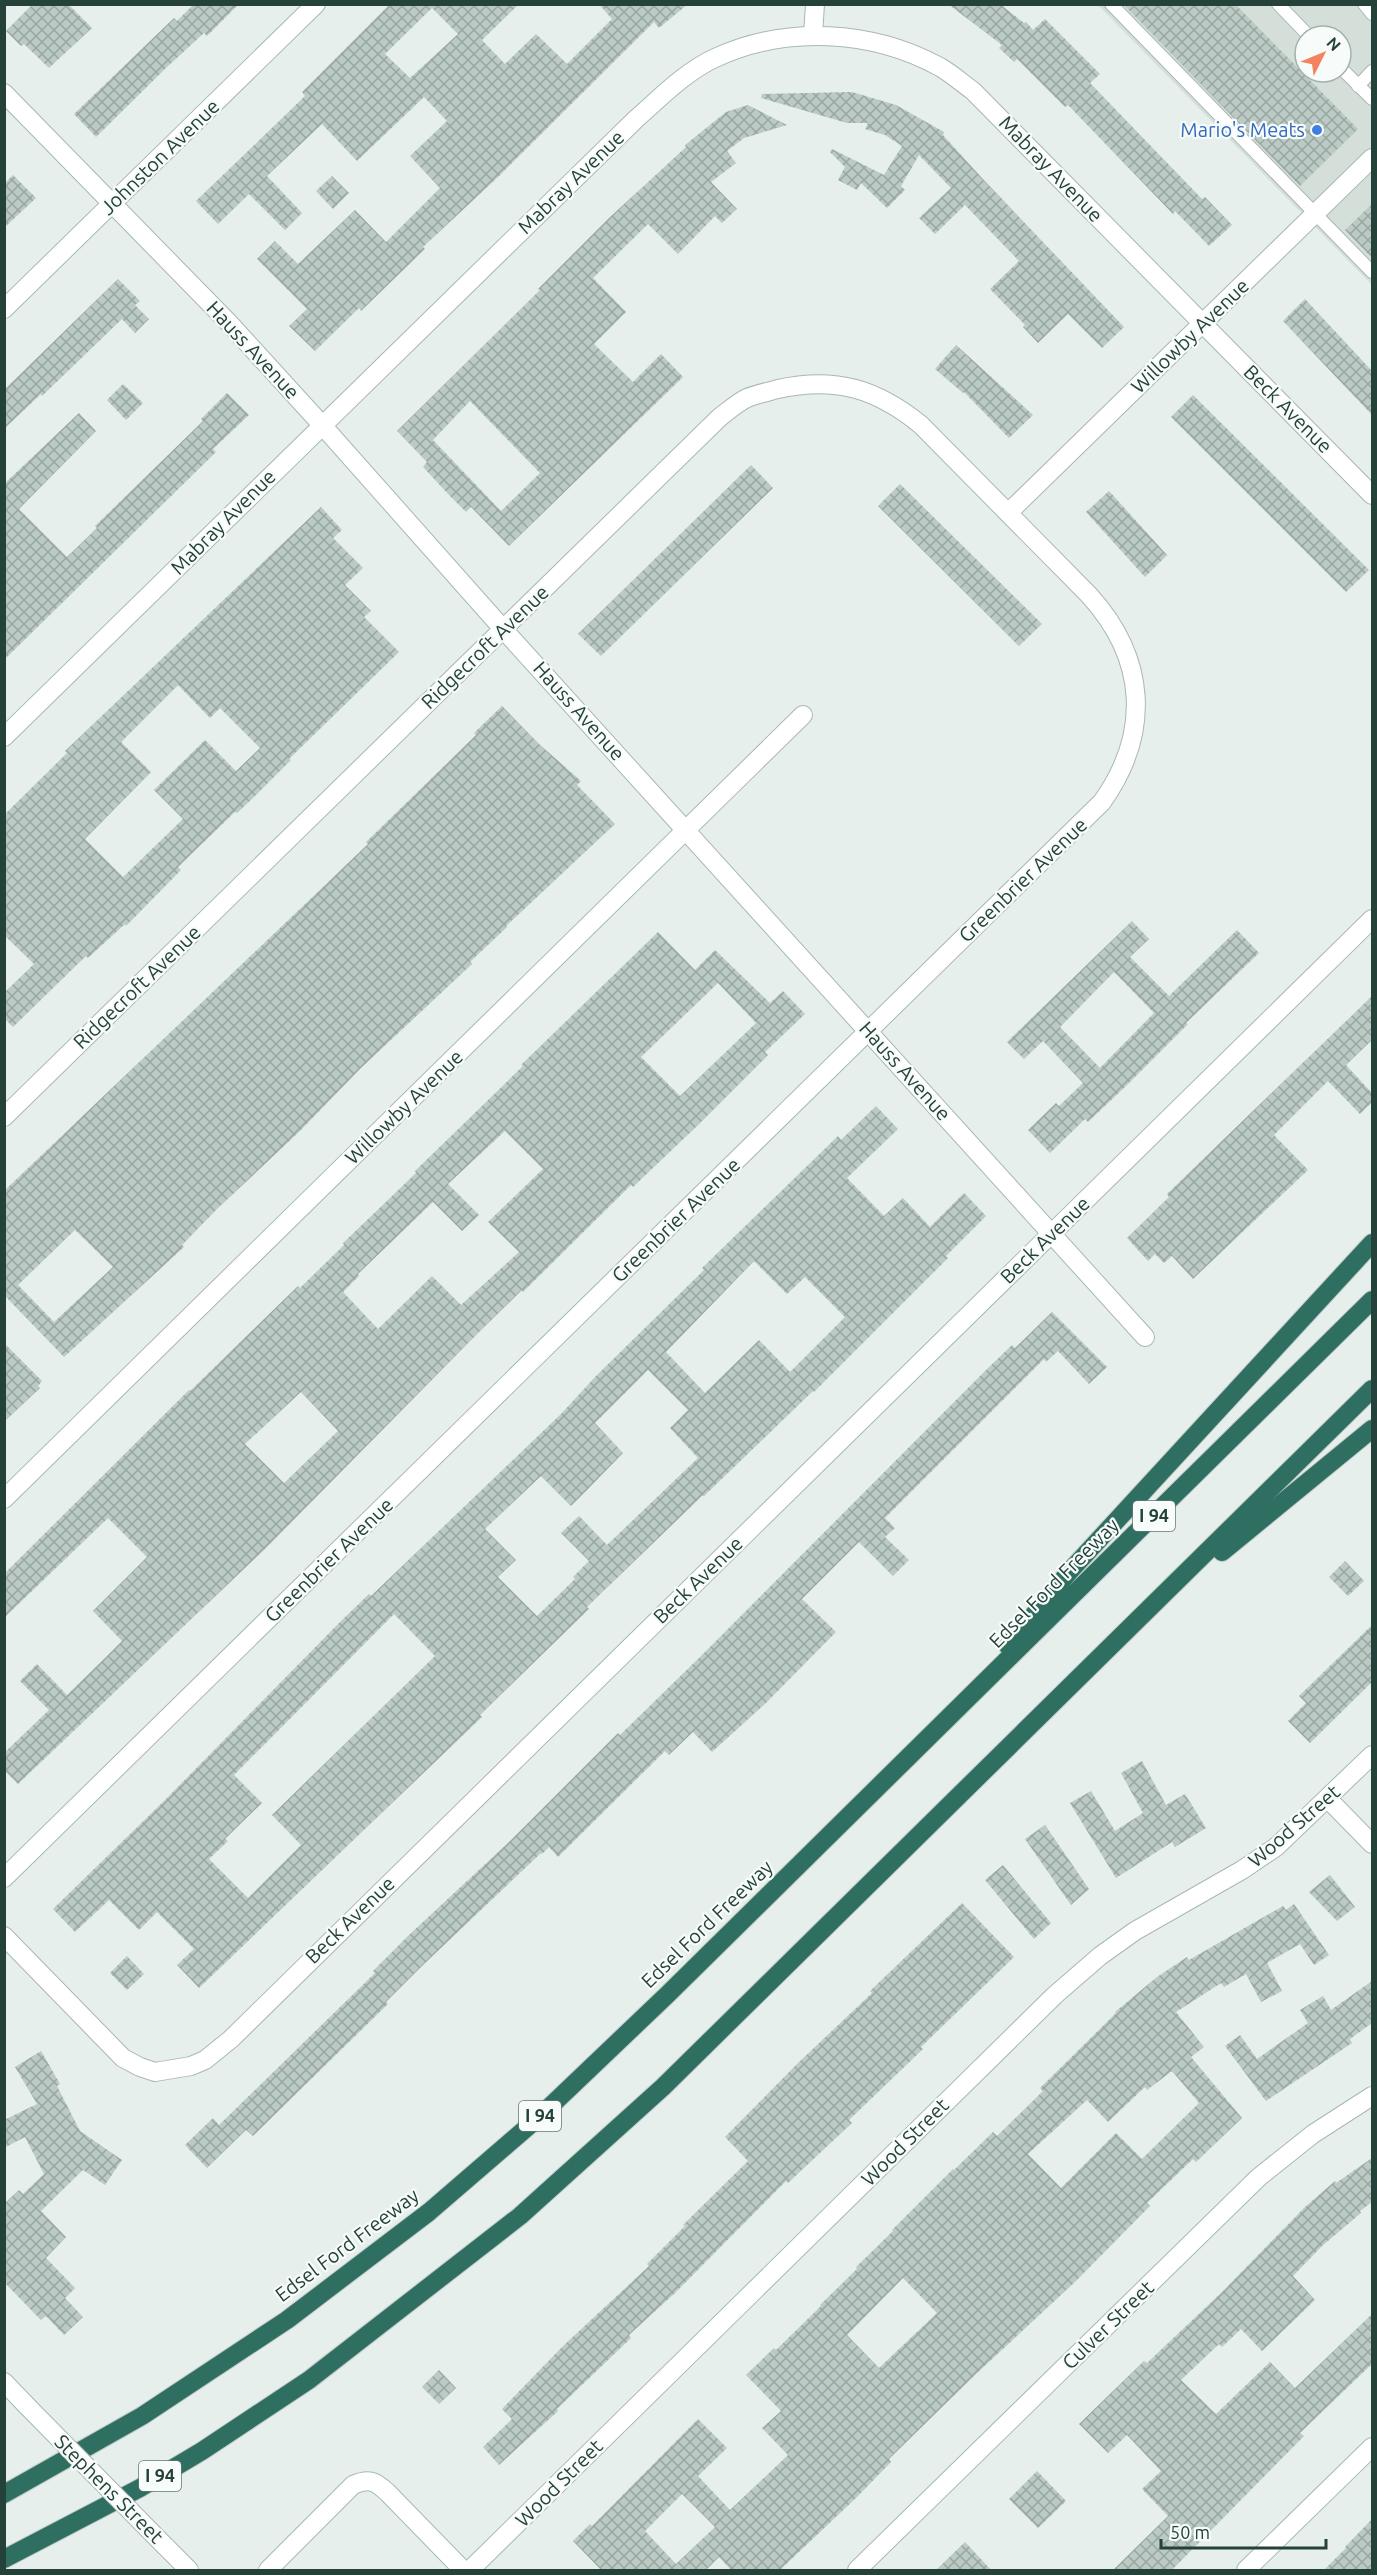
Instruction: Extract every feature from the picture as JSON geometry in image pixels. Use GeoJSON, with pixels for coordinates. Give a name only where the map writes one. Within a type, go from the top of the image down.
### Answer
{"type":"FeatureCollection","features":[{"type":"Feature","properties":{"kind":"highway"},"geometry":{"type":"LineString","coordinates":[[936,1732],[1071,1572],[1372,1243]]}},
{"type":"Feature","properties":{"kind":"highway","name":"Edsel Ford Freeway"},"geometry":{"type":"LineString","coordinates":[[4,2494],[142,2416],[287,2320],[429,2212],[538,2118],[936,1732],[1372,1300]]}},
{"type":"Feature","properties":{"kind":"highway","name":"I 94"},"geometry":{"type":"LineString","coordinates":[[4,2559],[140,2487],[202,2451],[309,2380],[520,2216],[663,2087],[1372,1389]]}},
{"type":"Feature","properties":{"kind":"highway"},"geometry":{"type":"LineString","coordinates":[[1107,1650],[1257,1522],[1372,1429]]}},
{"type":"Feature","properties":{"kind":"street","name":"Johnston Avenue"},"geometry":{"type":"LineString","coordinates":[[4,309],[316,4]]}},
{"type":"Feature","properties":{"kind":"street"},"geometry":{"type":"LineString","coordinates":[[813,35],[815,4]]}},
{"type":"Feature","properties":{"kind":"street","name":"Mabray Avenue"},"geometry":{"type":"LineString","coordinates":[[4,737],[636,118],[681,79],[715,58],[751,45],[781,38],[813,35],[861,39],[905,51],[941,68],[973,91],[1203,324]]}},
{"type":"Feature","properties":{"kind":"street","name":"Hauss Avenue"},"geometry":{"type":"LineString","coordinates":[[4,93],[113,203],[322,425],[503,629],[1145,1337]]}},
{"type":"Feature","properties":{"kind":"street","name":"Willowby Avenue"},"geometry":{"type":"LineString","coordinates":[[1008,513],[1372,158]]}},
{"type":"Feature","properties":{"kind":"street","name":"Beck Avenue"},"geometry":{"type":"LineString","coordinates":[[1203,324],[1372,495]]}},
{"type":"Feature","properties":{"kind":"street","name":"Ridgecroft Avenue"},"geometry":{"type":"LineString","coordinates":[[4,1117],[720,417],[746,399],[792,386],[817,383],[844,386],[876,395],[902,410],[921,425],[1008,513]]}},
{"type":"Feature","properties":{"kind":"street","name":"Greenbrier Avenue"},"geometry":{"type":"LineString","coordinates":[[4,1878],[1102,802],[1120,773],[1131,745],[1136,720],[1136,700],[1128,657],[1118,633],[1106,614],[1008,513]]}},
{"type":"Feature","properties":{"kind":"street","name":"Willowby Avenue"},"geometry":{"type":"LineString","coordinates":[[4,1499],[803,715]]}},
{"type":"Feature","properties":{"kind":"street","name":"Beck Avenue"},"geometry":{"type":"LineString","coordinates":[[4,1936],[123,2058],[155,2072],[191,2066],[205,2060],[231,2039],[1372,919]]}},
{"type":"Feature","properties":{"kind":"street","name":"Wood Street"},"geometry":{"type":"LineString","coordinates":[[470,2571],[1055,1995],[1100,1956],[1135,1931],[1242,1870],[1276,1847],[1372,1755]]}},
{"type":"Feature","properties":{"kind":"street"},"geometry":{"type":"LineString","coordinates":[[1328,1798],[1372,1844]]}},
{"type":"Feature","properties":{"kind":"street","name":"Culver Street"},"geometry":{"type":"LineString","coordinates":[[857,2571],[1259,2177],[1313,2134],[1372,2096]]}},
{"type":"Feature","properties":{"kind":"street","name":"Stephens Street"},"geometry":{"type":"LineString","coordinates":[[4,2382],[189,2571]]}},
{"type":"Feature","properties":{"kind":"street"},"geometry":{"type":"LineString","coordinates":[[1246,2571],[1372,2447]]}},
{"type":"Feature","properties":{"kind":"street"},"geometry":{"type":"LineString","coordinates":[[268,2571],[354,2485],[369,2480],[382,2488],[463,2571]]}},
{"type":"Feature","properties":{"kind":"lane"},"geometry":{"type":"LineString","coordinates":[[1111,4],[1372,273]]}},
{"type":"Feature","properties":{"kind":"lane"},"geometry":{"type":"LineString","coordinates":[[1278,4],[1297,24]]}},
{"type":"Feature","properties":{"kind":"lane"},"geometry":{"type":"LineString","coordinates":[[1364,4],[1372,14]]}},
{"type":"Feature","properties":{"kind":"lane"},"geometry":{"type":"LineString","coordinates":[[1358,86],[1372,71]]}},
{"type":"Feature","properties":{"kind":"lane"},"geometry":{"type":"LineString","coordinates":[[1353,81],[1372,99]]}},
{"type":"Feature","properties":{"kind":"shaded area"},"geometry":{"type":"Polygon","coordinates":[[[1098,5],[1372,5],[1372,285],[1098,5]]]}},
{"type":"Feature","properties":{"kind":"building"},"geometry":{"type":"Polygon","coordinates":[[[33,4],[68,4],[92,28],[49,68],[24,44],[21,46],[6,31],[33,4]]]}},
{"type":"Feature","properties":{"kind":"building"},"geometry":{"type":"Polygon","coordinates":[[[194,4],[239,4],[207,36],[204,33],[167,67],[96,137],[74,114],[174,18],[177,21],[194,4]]]}},
{"type":"Feature","properties":{"kind":"building"},"geometry":{"type":"Polygon","coordinates":[[[390,4],[519,4],[482,40],[505,64],[536,34],[567,64],[612,19],[599,4],[688,4],[659,28],[654,22],[497,178],[423,247],[425,249],[361,311],[359,308],[315,351],[289,326],[307,309],[257,259],[275,241],[298,264],[355,210],[386,242],[440,188],[410,156],[447,121],[424,97],[357,161],[322,124],[267,176],[302,213],[285,230],[249,194],[218,224],[196,201],[305,96],[302,92],[390,4]],[[432,8],[385,54],[410,78],[458,34],[432,8]]]}},
{"type":"Feature","properties":{"kind":"building"},"geometry":{"type":"Polygon","coordinates":[[[948,4],[1000,4],[1024,23],[1026,22],[1033,30],[1045,19],[1100,74],[1090,83],[1202,199],[1205,197],[1232,225],[1209,246],[1175,211],[1173,214],[1068,105],[1065,107],[1017,59],[1014,62],[999,48],[1002,45],[948,4]]]}},
{"type":"Feature","properties":{"kind":"building"},"geometry":{"type":"Polygon","coordinates":[[[1123,4],[1235,4],[1293,63],[1293,84],[1314,84],[1358,129],[1300,186],[1123,4]]]}},
{"type":"Feature","properties":{"kind":"building"},"geometry":{"type":"Polygon","coordinates":[[[852,92],[896,105],[944,132],[943,135],[981,177],[1124,327],[1102,348],[1068,314],[1038,343],[1023,327],[1025,325],[990,289],[1019,261],[965,205],[935,234],[919,218],[951,188],[919,155],[901,186],[905,190],[887,208],[861,183],[857,190],[838,180],[845,167],[830,152],[832,149],[884,175],[902,146],[885,135],[865,129],[868,123],[847,123],[761,98],[762,94],[852,92]]]}},
{"type":"Feature","properties":{"kind":"building"},"geometry":{"type":"Polygon","coordinates":[[[748,105],[787,125],[744,138],[727,151],[736,163],[711,182],[737,209],[722,223],[715,216],[678,254],[648,224],[593,278],[626,312],[594,344],[633,382],[661,354],[683,377],[509,546],[471,507],[466,512],[450,496],[423,467],[427,462],[397,431],[540,290],[538,289],[609,218],[686,147],[685,145],[726,112],[748,105]],[[470,401],[433,440],[501,511],[540,473],[470,401]]]}},
{"type":"Feature","properties":{"kind":"building"},"geometry":{"type":"Polygon","coordinates":[[[13,175],[36,198],[4,228],[4,184],[13,175]]]}},
{"type":"Feature","properties":{"kind":"building"},"geometry":{"type":"Polygon","coordinates":[[[332,176],[349,193],[333,209],[316,191],[332,176]]]}},
{"type":"Feature","properties":{"kind":"building"},"geometry":{"type":"Polygon","coordinates":[[[1372,204],[1372,258],[1345,230],[1372,204]]]}},
{"type":"Feature","properties":{"kind":"building"},"geometry":{"type":"Polygon","coordinates":[[[118,279],[140,301],[135,305],[149,319],[135,333],[122,319],[4,429],[4,390],[118,279]]]}},
{"type":"Feature","properties":{"kind":"building"},"geometry":{"type":"Polygon","coordinates":[[[1305,299],[1372,371],[1372,415],[1283,321],[1305,299]]]}},
{"type":"Feature","properties":{"kind":"building"},"geometry":{"type":"Polygon","coordinates":[[[956,345],[1033,415],[1009,438],[964,392],[935,369],[956,345]]]}},
{"type":"Feature","properties":{"kind":"building"},"geometry":{"type":"Polygon","coordinates":[[[123,384],[143,403],[126,420],[107,400],[123,384]]]}},
{"type":"Feature","properties":{"kind":"building"},"geometry":{"type":"Polygon","coordinates":[[[227,393],[249,415],[213,449],[216,452],[4,660],[4,484],[79,413],[96,431],[19,509],[67,557],[97,528],[95,526],[203,421],[201,419],[227,393]]]}},
{"type":"Feature","properties":{"kind":"building"},"geometry":{"type":"Polygon","coordinates":[[[1193,395],[1369,570],[1346,592],[1171,417],[1193,395]]]}},
{"type":"Feature","properties":{"kind":"building"},"geometry":{"type":"Polygon","coordinates":[[[751,465],[773,488],[601,656],[578,634],[751,465]]]}},
{"type":"Feature","properties":{"kind":"building"},"geometry":{"type":"Polygon","coordinates":[[[900,484],[1042,624],[1019,646],[878,506],[900,484]]]}},
{"type":"Feature","properties":{"kind":"building"},"geometry":{"type":"Polygon","coordinates":[[[1109,491],[1167,555],[1145,577],[1086,512],[1109,491]]]}},
{"type":"Feature","properties":{"kind":"building"},"geometry":{"type":"Polygon","coordinates":[[[321,507],[342,530],[333,538],[363,568],[345,585],[371,611],[364,617],[399,652],[289,759],[291,760],[252,799],[237,813],[236,811],[178,867],[181,870],[126,926],[125,924],[88,958],[86,956],[13,1027],[4,1018],[4,993],[34,964],[4,935],[4,815],[67,753],[65,751],[321,507]],[[178,685],[121,742],[151,772],[85,839],[123,877],[183,819],[154,790],[205,740],[236,771],[260,748],[220,708],[210,718],[178,685]]]}},
{"type":"Feature","properties":{"kind":"building"},"geometry":{"type":"Polygon","coordinates":[[[502,706],[539,744],[581,781],[577,785],[615,824],[506,926],[470,962],[472,964],[361,1068],[299,1132],[217,1209],[182,1245],[184,1247],[64,1357],[6,1297],[4,1298],[4,1191],[368,844],[366,842],[476,735],[474,733],[502,706]],[[75,1230],[18,1285],[54,1322],[113,1267],[75,1230]]]}},
{"type":"Feature","properties":{"kind":"building"},"geometry":{"type":"Polygon","coordinates":[[[1132,921],[1149,939],[1130,957],[1169,996],[1237,930],[1259,953],[1186,1023],[1188,1024],[1125,1087],[1088,1122],[1085,1119],[1050,1153],[1028,1130],[1056,1103],[1059,1106],[1083,1083],[1043,1041],[1024,1059],[1007,1042],[1132,921]],[[1114,972],[1060,1027],[1100,1068],[1154,1013],[1114,972]]]}},
{"type":"Feature","properties":{"kind":"building"},"geometry":{"type":"Polygon","coordinates":[[[658,932],[695,970],[715,950],[770,1003],[783,991],[805,1014],[765,1052],[768,1055],[697,1126],[633,1187],[631,1185],[523,1292],[522,1290],[477,1334],[265,1549],[18,1784],[4,1770],[4,1753],[49,1710],[20,1681],[37,1664],[67,1695],[106,1657],[122,1641],[93,1611],[147,1557],[108,1518],[4,1618],[4,1574],[189,1390],[344,1245],[343,1243],[416,1173],[415,1171],[523,1066],[521,1065],[658,932]],[[718,983],[641,1057],[680,1096],[756,1023],[718,983]],[[505,1131],[448,1184],[479,1215],[462,1231],[433,1202],[358,1274],[359,1276],[343,1292],[378,1329],[432,1276],[461,1305],[519,1252],[488,1222],[543,1169],[505,1131]],[[301,1392],[245,1444],[284,1483],[338,1431],[301,1392]]]}},
{"type":"Feature","properties":{"kind":"building"},"geometry":{"type":"Polygon","coordinates":[[[1372,996],[1372,1040],[1346,1065],[1372,1093],[1372,1102],[1360,1114],[1328,1081],[1274,1135],[1308,1170],[1193,1279],[1172,1256],[1164,1263],[1155,1254],[1148,1261],[1127,1238],[1169,1197],[1167,1194],[1372,996]]]}},
{"type":"Feature","properties":{"kind":"building"},"geometry":{"type":"Polygon","coordinates":[[[876,1106],[898,1129],[847,1178],[884,1216],[903,1198],[930,1227],[964,1193],[986,1216],[946,1256],[948,1258],[814,1392],[587,1607],[589,1609],[480,1715],[482,1717],[199,1988],[177,1965],[194,1949],[157,1912],[139,1930],[109,1900],[75,1932],[53,1909],[165,1800],[341,1621],[369,1594],[371,1596],[561,1414],[596,1376],[704,1270],[702,1268],[838,1136],[841,1140],[876,1106]],[[754,1261],[666,1352],[705,1393],[759,1340],[790,1372],[845,1317],[805,1277],[787,1294],[754,1261]],[[648,1370],[595,1423],[623,1453],[571,1506],[541,1476],[485,1529],[516,1560],[498,1577],[537,1616],[575,1579],[573,1577],[589,1561],[561,1533],[579,1516],[607,1545],[698,1458],[670,1428],[688,1410],[648,1370]],[[394,1614],[234,1775],[262,1803],[225,1839],[228,1841],[209,1859],[248,1898],[301,1845],[272,1815],[435,1656],[394,1614]]]}},
{"type":"Feature","properties":{"kind":"building"},"geometry":{"type":"Polygon","coordinates":[[[1052,1312],[1107,1367],[1089,1384],[1058,1351],[1046,1362],[1044,1359],[885,1518],[895,1528],[885,1537],[909,1560],[893,1576],[859,1542],[802,1599],[836,1632],[766,1703],[712,1752],[693,1732],[669,1755],[665,1751],[558,1857],[549,1847],[541,1853],[422,1966],[386,2002],[388,2004],[253,2136],[246,2130],[207,2168],[185,2145],[213,2118],[219,2125],[375,1973],[373,1971],[409,1935],[701,1656],[984,1372],[1012,1345],[1015,1348],[1052,1312]]]}},
{"type":"Feature","properties":{"kind":"building"},"geometry":{"type":"Polygon","coordinates":[[[4,1343],[42,1381],[38,1386],[40,1388],[4,1422],[4,1343]]]}},
{"type":"Feature","properties":{"kind":"building"},"geometry":{"type":"Polygon","coordinates":[[[1345,1561],[1364,1581],[1348,1596],[1329,1577],[1345,1561]]]}},
{"type":"Feature","properties":{"kind":"building"},"geometry":{"type":"Polygon","coordinates":[[[1372,1625],[1372,1682],[1310,1743],[1288,1721],[1306,1703],[1299,1696],[1372,1625]]]}},
{"type":"Feature","properties":{"kind":"building"},"geometry":{"type":"Polygon","coordinates":[[[1142,1761],[1166,1805],[1185,1794],[1206,1828],[1175,1847],[1172,1842],[1116,1878],[1070,1803],[1091,1791],[1115,1831],[1143,1813],[1121,1773],[1142,1761]]]}},
{"type":"Feature","properties":{"kind":"building"},"geometry":{"type":"Polygon","coordinates":[[[1045,1825],[1089,1889],[1071,1905],[1025,1839],[1045,1825]]]}},
{"type":"Feature","properties":{"kind":"building"},"geometry":{"type":"Polygon","coordinates":[[[1003,1865],[1051,1923],[1034,1939],[985,1880],[1003,1865]]]}},
{"type":"Feature","properties":{"kind":"building"},"geometry":{"type":"Polygon","coordinates":[[[1330,1875],[1355,1907],[1337,1921],[1309,1892],[1330,1875]]]}},
{"type":"Feature","properties":{"kind":"building"},"geometry":{"type":"Polygon","coordinates":[[[962,1903],[1014,1957],[849,2120],[852,2123],[788,2183],[786,2181],[675,2293],[629,2335],[631,2338],[557,2409],[558,2411],[499,2465],[483,2447],[512,2419],[502,2409],[563,2346],[649,2266],[647,2264],[685,2226],[683,2225],[748,2161],[725,2137],[872,1993],[870,1991],[962,1903]]]}},
{"type":"Feature","properties":{"kind":"building"},"geometry":{"type":"Polygon","coordinates":[[[1294,1904],[1329,1955],[1314,1965],[1300,1944],[1267,1963],[1282,1991],[1261,2002],[1246,1974],[1224,1987],[1221,1983],[1176,2012],[1204,2047],[1191,2057],[1242,2118],[1196,2162],[1193,2159],[1147,2203],[1150,2206],[1075,2282],[975,2375],[889,2459],[891,2462],[857,2497],[779,2571],[732,2571],[719,2557],[705,2571],[602,2571],[573,2541],[590,2524],[592,2526],[698,2419],[727,2448],[698,2476],[730,2510],[788,2455],[762,2428],[781,2411],[746,2375],[774,2348],[776,2350],[821,2306],[857,2269],[856,2267],[953,2169],[993,2132],[997,2136],[1043,2091],[1040,2088],[1115,2012],[1157,1977],[1187,1957],[1189,1960],[1283,1906],[1286,1910],[1294,1904]],[[1172,2071],[1147,2090],[1145,2087],[1108,2122],[1087,2100],[1028,2154],[1061,2188],[1116,2133],[1142,2159],[1199,2103],[1172,2071]],[[903,2278],[847,2335],[879,2368],[937,2313],[903,2278]],[[682,2494],[645,2531],[676,2564],[715,2527],[682,2494]]]}},
{"type":"Feature","properties":{"kind":"building"},"geometry":{"type":"Polygon","coordinates":[[[127,1956],[144,1974],[127,1990],[110,1973],[127,1956]]]}},
{"type":"Feature","properties":{"kind":"building"},"geometry":{"type":"Polygon","coordinates":[[[1372,1981],[1372,2023],[1350,2039],[1352,2043],[1266,2101],[1225,2046],[1240,2035],[1257,2059],[1308,2023],[1300,2010],[1323,1996],[1331,2010],[1372,1981]]]}},
{"type":"Feature","properties":{"kind":"building"},"geometry":{"type":"Polygon","coordinates":[[[41,2051],[60,2084],[57,2086],[80,2131],[122,2160],[105,2185],[83,2170],[41,2211],[66,2237],[46,2258],[75,2288],[65,2298],[83,2317],[64,2335],[46,2316],[41,2320],[4,2282],[4,2204],[19,2190],[23,2194],[44,2174],[25,2137],[4,2148],[4,2120],[37,2104],[15,2067],[41,2051]]]}},
{"type":"Feature","properties":{"kind":"building"},"geometry":{"type":"Polygon","coordinates":[[[1372,2158],[1372,2202],[1322,2246],[1293,2276],[1315,2300],[1262,2351],[1241,2329],[1222,2347],[1219,2344],[1181,2380],[1216,2414],[1270,2362],[1295,2388],[1372,2314],[1372,2364],[1300,2433],[1304,2436],[1171,2571],[1112,2571],[1168,2516],[1142,2489],[1161,2471],[1127,2435],[1108,2453],[1079,2424],[1144,2361],[1147,2363],[1222,2292],[1305,2207],[1335,2181],[1336,2183],[1372,2158]]]}},
{"type":"Feature","properties":{"kind":"building"},"geometry":{"type":"Polygon","coordinates":[[[439,2370],[456,2388],[439,2404],[422,2387],[439,2370]]]}},
{"type":"Feature","properties":{"kind":"building"},"geometry":{"type":"Polygon","coordinates":[[[1037,2471],[1066,2501],[1038,2528],[1009,2499],[1037,2471]]]}},
{"type":"Feature","properties":{"kind":"building"},"geometry":{"type":"Polygon","coordinates":[[[1372,2519],[1372,2571],[1323,2571],[1346,2548],[1372,2519]]]}},
{"type":"Feature","properties":{"kind":"building"},"geometry":{"type":"Polygon","coordinates":[[[965,2542],[992,2571],[935,2571],[965,2542]]]}},
{"type":"Feature","properties":{"kind":"place","name":"Mario's Meats"},"geometry":{"type":"Point","coordinates":[1317,130]}}]}
